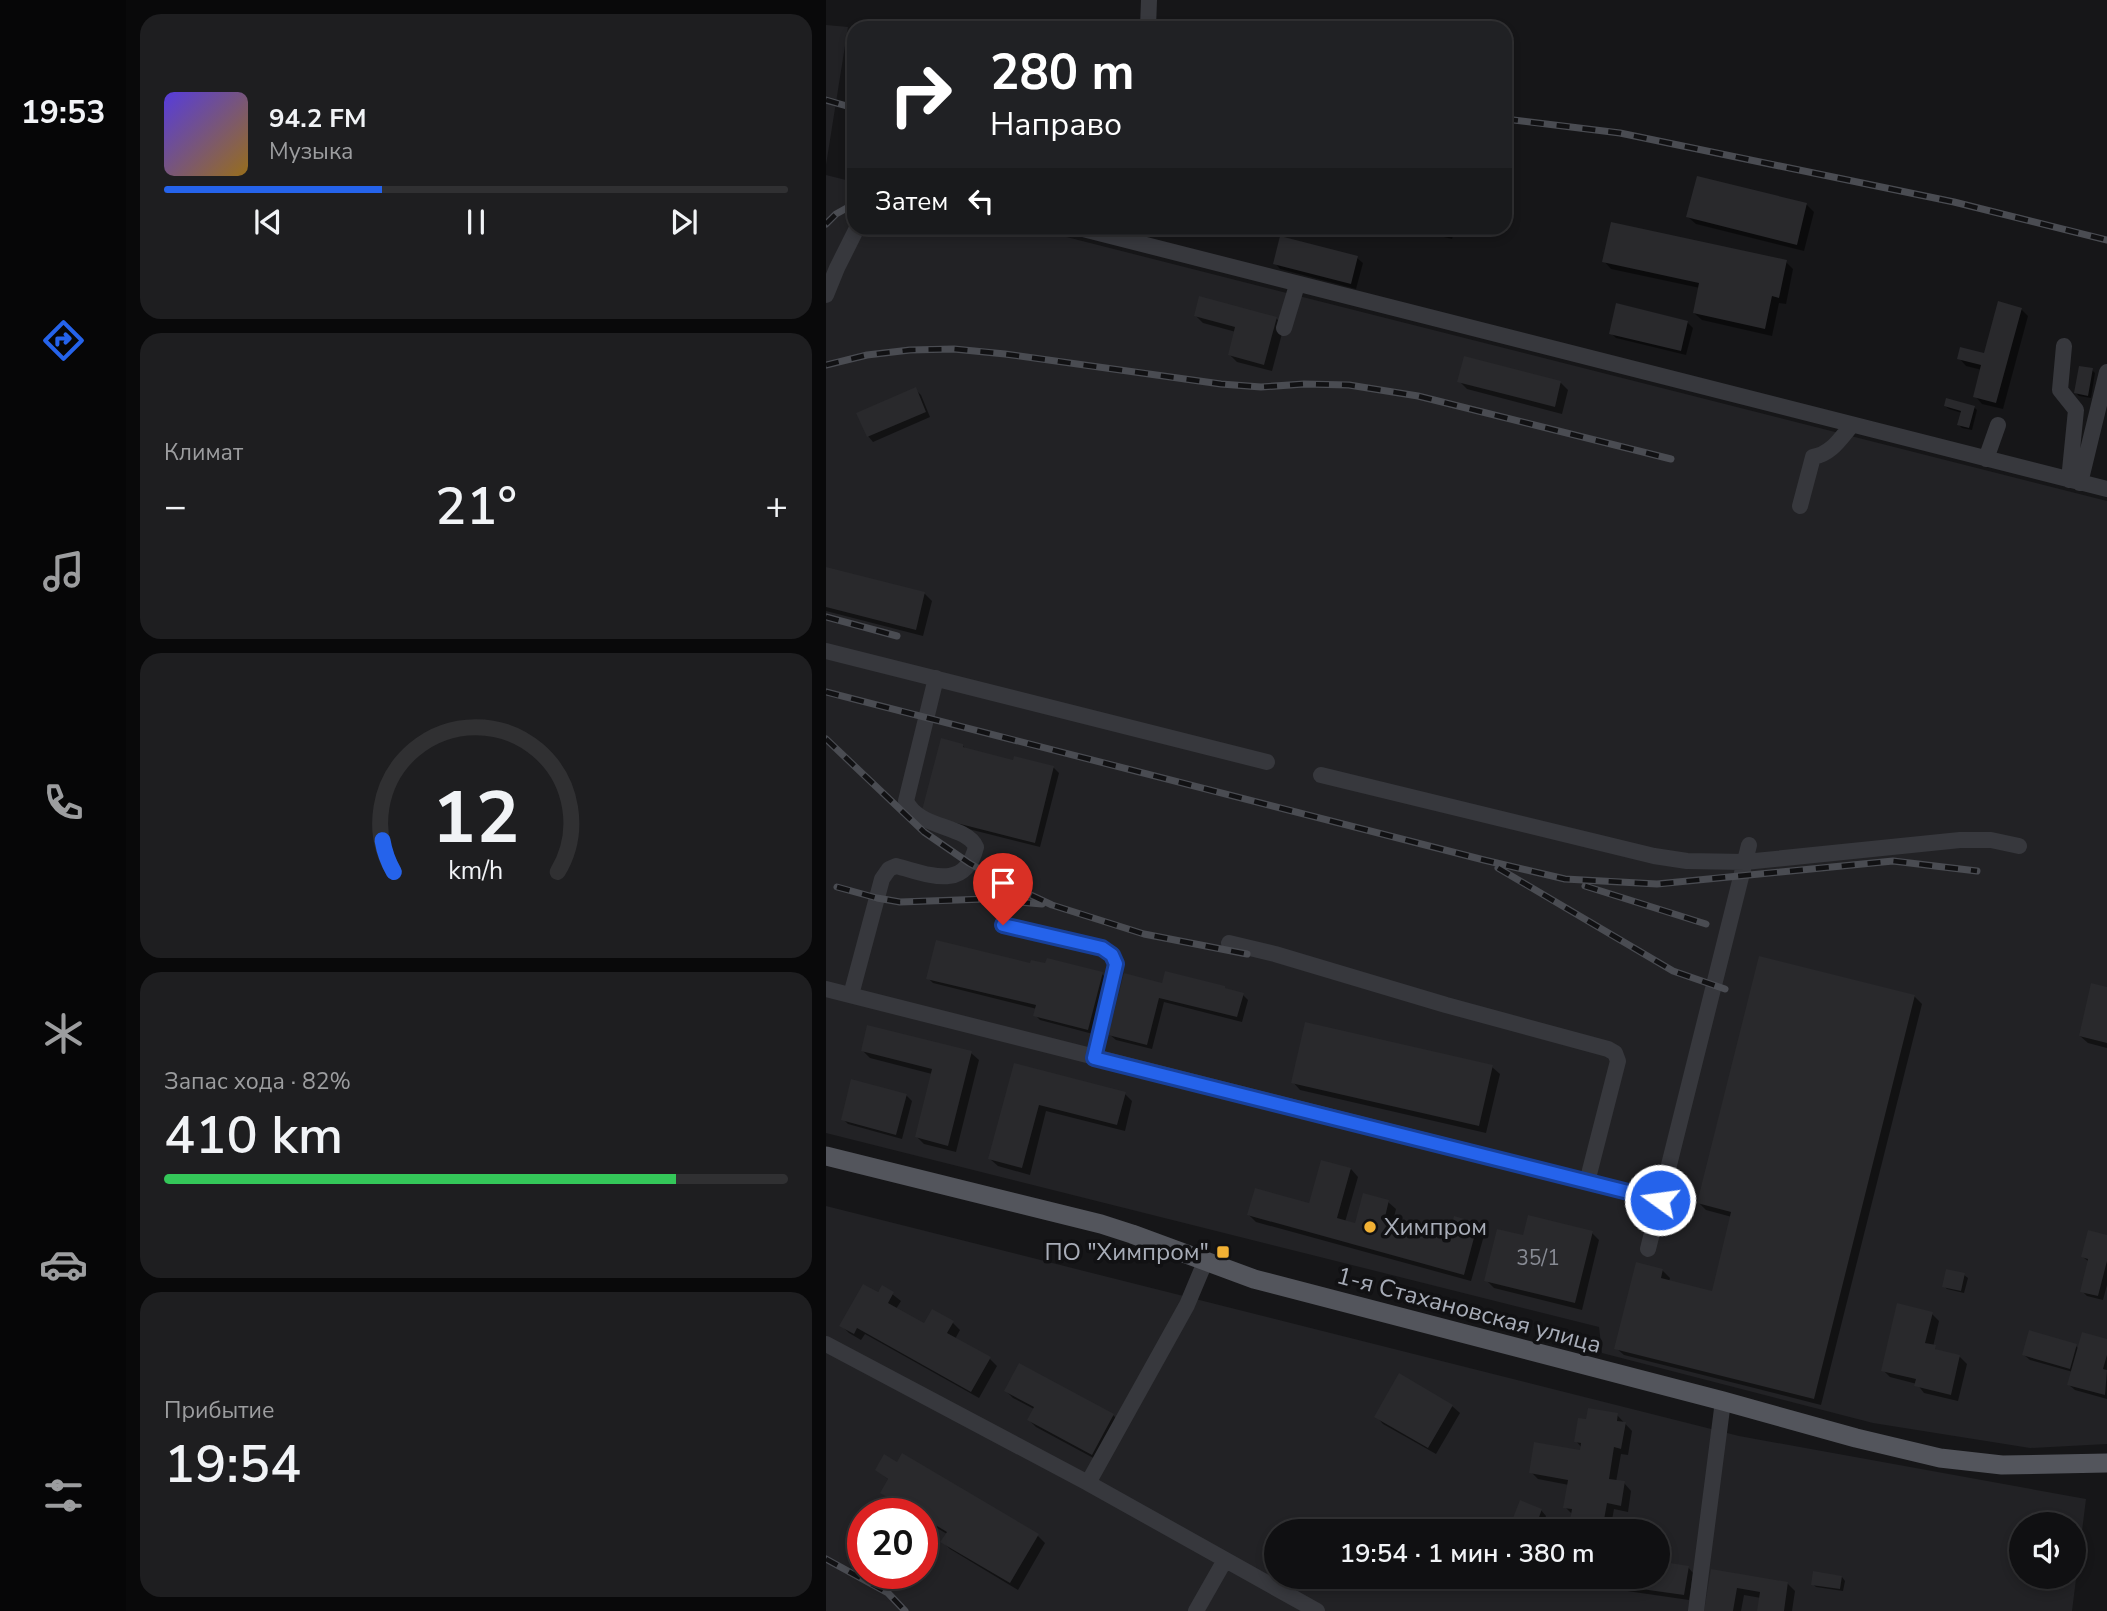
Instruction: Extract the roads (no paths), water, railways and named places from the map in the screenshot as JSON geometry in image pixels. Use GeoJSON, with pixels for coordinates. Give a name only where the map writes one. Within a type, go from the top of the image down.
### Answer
{"type":"FeatureCollection","features":[{"type":"Feature","properties":{"kind":"main road","name":"1-я Стахановская улица"},"geometry":{"type":"LineString","coordinates":[[826,1156],[1101,1224],[1254,1279],[1856,1438],[1940,1458],[2001,1465],[2107,1463]]}},
{"type":"Feature","properties":{"kind":"lane"},"geometry":{"type":"LineString","coordinates":[[1148,21],[1149,0]]}},
{"type":"Feature","properties":{"kind":"lane"},"geometry":{"type":"LineString","coordinates":[[826,295],[853,235]]}},
{"type":"Feature","properties":{"kind":"lane"},"geometry":{"type":"LineString","coordinates":[[1106,235],[2107,489]]}},
{"type":"Feature","properties":{"kind":"lane"},"geometry":{"type":"LineString","coordinates":[[1284,328],[1297,285]]}},
{"type":"Feature","properties":{"kind":"lane"},"geometry":{"type":"LineString","coordinates":[[2064,346],[2060,390],[2076,410],[2075,481]]}},
{"type":"Feature","properties":{"kind":"lane"},"geometry":{"type":"LineString","coordinates":[[2075,481],[2107,372]]}},
{"type":"Feature","properties":{"kind":"lane"},"geometry":{"type":"LineString","coordinates":[[1800,506],[1813,457],[1821,456],[1834,447],[1851,425]]}},
{"type":"Feature","properties":{"kind":"lane"},"geometry":{"type":"LineString","coordinates":[[1986,459],[1998,425]]}},
{"type":"Feature","properties":{"kind":"lane"},"geometry":{"type":"LineString","coordinates":[[826,651],[1267,762]]}},
{"type":"Feature","properties":{"kind":"lane"},"geometry":{"type":"LineString","coordinates":[[851,995],[882,878],[889,869],[896,866],[944,878],[954,877],[974,856],[976,847],[970,838],[916,816],[906,801],[936,678]]}},
{"type":"Feature","properties":{"kind":"lane"},"geometry":{"type":"LineString","coordinates":[[1321,775],[1654,856],[1687,861],[1745,862],[1960,840],[1991,840],[2019,846]]}},
{"type":"Feature","properties":{"kind":"lane"},"geometry":{"type":"LineString","coordinates":[[1648,1249],[1749,845]]}},
{"type":"Feature","properties":{"kind":"lane"},"geometry":{"type":"LineString","coordinates":[[1003,925],[1102,948],[1112,955],[1116,964],[1094,1058]]}},
{"type":"Feature","properties":{"kind":"lane"},"geometry":{"type":"LineString","coordinates":[[1229,943],[1615,1053],[1618,1061],[1587,1182]]}},
{"type":"Feature","properties":{"kind":"lane"},"geometry":{"type":"LineString","coordinates":[[826,989],[1660,1200]]}},
{"type":"Feature","properties":{"kind":"lane"},"geometry":{"type":"LineString","coordinates":[[1088,1483],[1187,1305],[1205,1262]]}},
{"type":"Feature","properties":{"kind":"lane"},"geometry":{"type":"LineString","coordinates":[[826,1344],[1088,1483],[1317,1611]]}},
{"type":"Feature","properties":{"kind":"lane"},"geometry":{"type":"LineString","coordinates":[[1696,1611],[1723,1401]]}},
{"type":"Feature","properties":{"kind":"lane"},"geometry":{"type":"LineString","coordinates":[[1196,1611],[1225,1560]]}},
{"type":"Feature","properties":{"kind":"railway"},"geometry":{"type":"LineString","coordinates":[[826,100],[847,106]]}},
{"type":"Feature","properties":{"kind":"railway"},"geometry":{"type":"LineString","coordinates":[[1512,120],[1620,133],[1954,202],[2107,240]]}},
{"type":"Feature","properties":{"kind":"railway"},"geometry":{"type":"LineString","coordinates":[[826,224],[847,208]]}},
{"type":"Feature","properties":{"kind":"railway"},"geometry":{"type":"LineString","coordinates":[[826,365],[867,355],[954,349],[1221,384],[1261,387],[1349,385],[1418,396],[1671,459]]}},
{"type":"Feature","properties":{"kind":"railway"},"geometry":{"type":"LineString","coordinates":[[826,617],[897,636]]}},
{"type":"Feature","properties":{"kind":"railway"},"geometry":{"type":"LineString","coordinates":[[826,692],[1565,879],[1657,884],[1893,861],[1977,871]]}},
{"type":"Feature","properties":{"kind":"railway"},"geometry":{"type":"LineString","coordinates":[[826,739],[924,832],[999,880],[1052,905],[1144,934],[1247,954]]}},
{"type":"Feature","properties":{"kind":"railway"},"geometry":{"type":"LineString","coordinates":[[1498,868],[1673,971],[1725,989]]}},
{"type":"Feature","properties":{"kind":"railway"},"geometry":{"type":"LineString","coordinates":[[1585,886],[1706,924]]}},
{"type":"Feature","properties":{"kind":"railway"},"geometry":{"type":"LineString","coordinates":[[837,887],[900,902],[986,899],[1042,904]]}},
{"type":"Feature","properties":{"kind":"railway"},"geometry":{"type":"LineString","coordinates":[[826,1559],[888,1593],[905,1611]]}},
{"type":"Feature","properties":{"kind":"place","name":"Химпром"},"geometry":{"type":"Point","coordinates":[1370,1227]}},
{"type":"Feature","properties":{"kind":"place","name":"ПО \"Химпром\""},"geometry":{"type":"Point","coordinates":[1223,1252]}}]}
